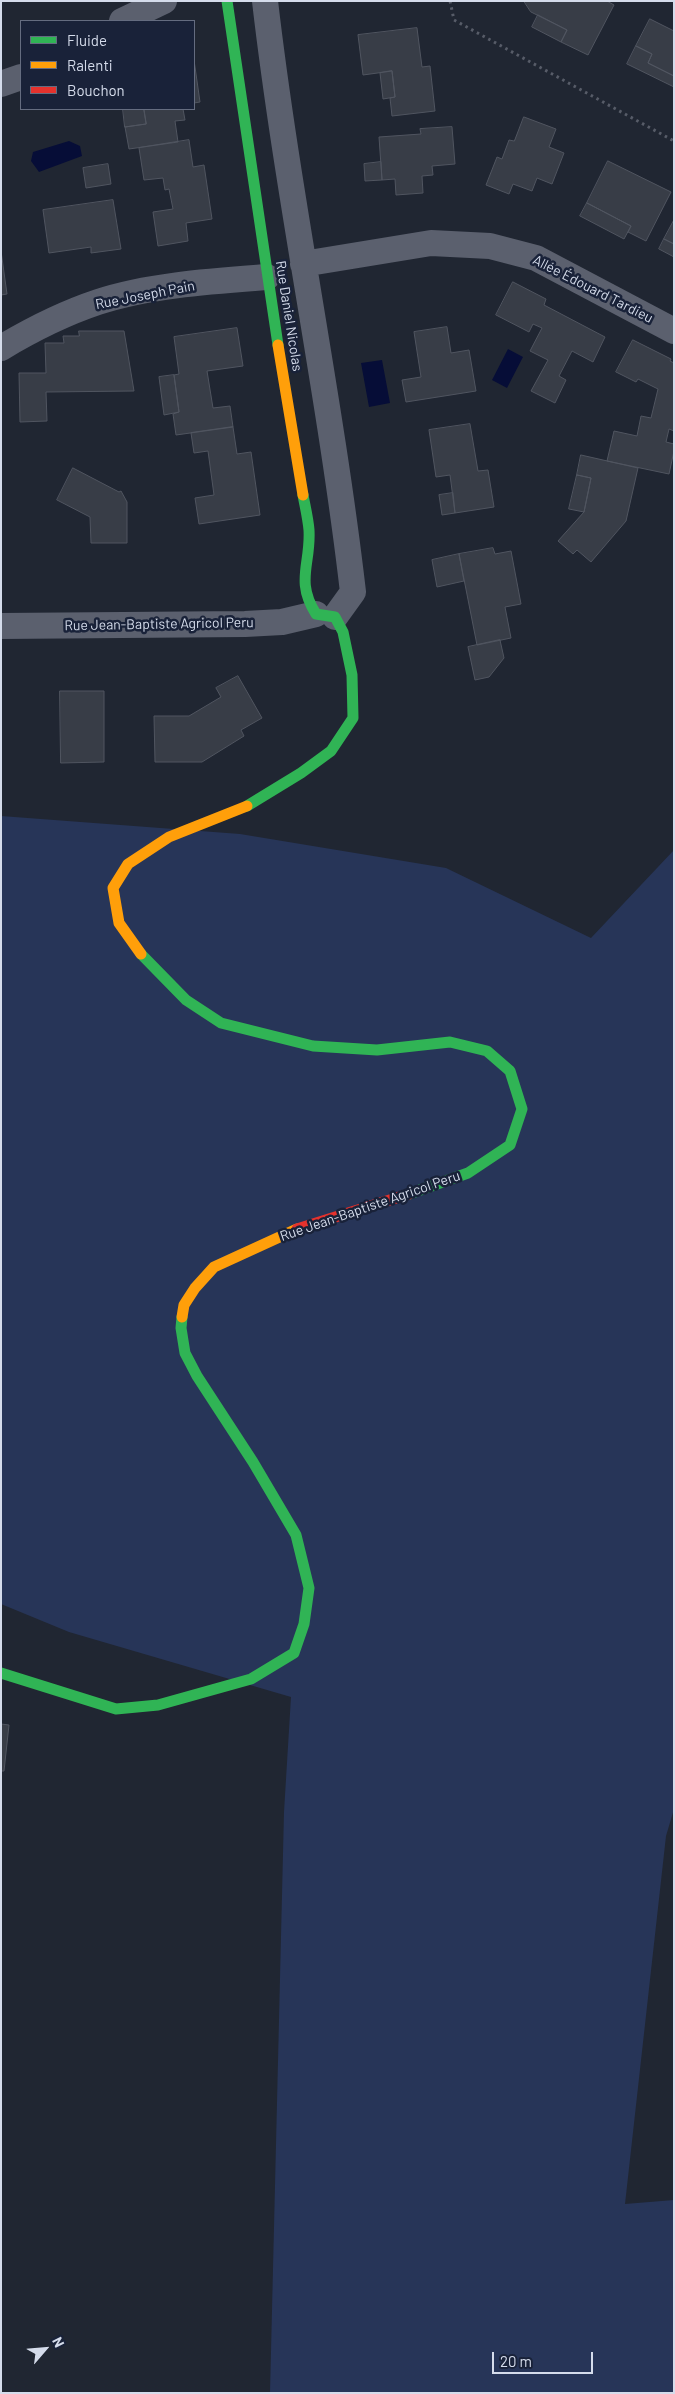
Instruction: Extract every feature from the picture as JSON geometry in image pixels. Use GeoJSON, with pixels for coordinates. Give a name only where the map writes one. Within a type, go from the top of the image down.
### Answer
{"type":"FeatureCollection","features":[{"type":"Feature","properties":{"kind":"street"},"geometry":{"type":"LineString","coordinates":[[124,20],[164,1]]}},
{"type":"Feature","properties":{"kind":"street","name":"Rue Daniel Nicolas"},"geometry":{"type":"LineString","coordinates":[[227,1],[267,277],[309,531],[304,578],[308,601],[326,615]]}},
{"type":"Feature","properties":{"kind":"street"},"geometry":{"type":"LineString","coordinates":[[265,1],[303,264],[346,534],[353,592],[326,615]]}},
{"type":"Feature","properties":{"kind":"street"},"geometry":{"type":"LineString","coordinates":[[1,84],[20,77]]}},
{"type":"Feature","properties":{"kind":"street","name":"Allée Édouard Tardieu"},"geometry":{"type":"LineString","coordinates":[[303,264],[431,243],[490,246],[536,258],[674,331]]}},
{"type":"Feature","properties":{"kind":"street","name":"Rue Joseph Pain"},"geometry":{"type":"LineString","coordinates":[[1,348],[27,333],[98,302],[171,286],[267,277]]}},
{"type":"Feature","properties":{"kind":"street","name":"Rue Jean-Baptiste Agricol Peru"},"geometry":{"type":"LineString","coordinates":[[1,626],[245,624],[282,622],[326,615],[343,632],[352,675],[353,718],[331,751],[301,773],[247,806],[169,837],[128,864],[113,888],[119,923],[145,960],[186,1000],[221,1023],[312,1046],[377,1050],[450,1042],[488,1050],[510,1071],[522,1109],[510,1145],[468,1173],[422,1190],[293,1230],[214,1267],[195,1288],[184,1304],[181,1328],[185,1354],[197,1376],[253,1462],[296,1535],[309,1588],[304,1624],[294,1653],[251,1679],[158,1706],[116,1709],[1,1673]]}},
{"type":"Feature","properties":{"kind":"path"},"geometry":{"type":"LineString","coordinates":[[450,1],[454,20],[674,141]]}},
{"type":"Feature","properties":{"kind":"shaded area"},"geometry":{"type":"Polygon","coordinates":[[[69,141],[80,146],[82,156],[39,172],[31,161],[33,152],[69,141]]]}},
{"type":"Feature","properties":{"kind":"shaded area"},"geometry":{"type":"Polygon","coordinates":[[[508,349],[523,357],[507,388],[492,380],[508,349]]]}},
{"type":"Feature","properties":{"kind":"shaded area"},"geometry":{"type":"Polygon","coordinates":[[[382,360],[390,403],[369,407],[361,363],[382,360]]]}},
{"type":"Feature","properties":{"kind":"shaded area"},"geometry":{"type":"Polygon","coordinates":[[[1,816],[240,834],[446,868],[591,938],[674,850],[674,1809],[666,1836],[625,2204],[674,2200],[674,2393],[270,2393],[284,1812],[291,1697],[69,1632],[1,1604],[1,816]]]}},
{"type":"Feature","properties":{"kind":"building"},"geometry":{"type":"Polygon","coordinates":[[[524,1],[607,1],[614,5],[588,55],[561,42],[567,30],[531,12],[524,1]]]}},
{"type":"Feature","properties":{"kind":"building"},"geometry":{"type":"Polygon","coordinates":[[[538,15],[567,30],[561,42],[532,27],[538,15]]]}},
{"type":"Feature","properties":{"kind":"building"},"geometry":{"type":"Polygon","coordinates":[[[650,19],[674,31],[674,76],[648,63],[652,54],[636,46],[650,19]]]}},
{"type":"Feature","properties":{"kind":"building"},"geometry":{"type":"Polygon","coordinates":[[[417,28],[422,67],[430,66],[435,111],[392,116],[390,98],[395,97],[392,71],[363,75],[358,35],[417,28]]]}},
{"type":"Feature","properties":{"kind":"building"},"geometry":{"type":"Polygon","coordinates":[[[636,46],[652,54],[648,63],[674,76],[674,87],[627,64],[636,46]]]}},
{"type":"Feature","properties":{"kind":"building"},"geometry":{"type":"Polygon","coordinates":[[[195,67],[200,102],[195,103],[195,67]]]}},
{"type":"Feature","properties":{"kind":"building"},"geometry":{"type":"Polygon","coordinates":[[[392,71],[395,97],[383,99],[380,73],[392,71]]]}},
{"type":"Feature","properties":{"kind":"building"},"geometry":{"type":"Polygon","coordinates":[[[123,110],[144,110],[146,124],[125,127],[123,110]]]}},
{"type":"Feature","properties":{"kind":"building"},"geometry":{"type":"Polygon","coordinates":[[[144,110],[183,110],[185,120],[175,121],[178,142],[129,149],[125,127],[146,124],[144,110]]]}},
{"type":"Feature","properties":{"kind":"building"},"geometry":{"type":"Polygon","coordinates":[[[524,117],[556,129],[549,147],[564,153],[552,184],[537,178],[532,191],[513,184],[509,194],[486,185],[497,157],[502,159],[509,140],[514,141],[524,117]]]}},
{"type":"Feature","properties":{"kind":"building"},"geometry":{"type":"Polygon","coordinates":[[[452,127],[455,164],[432,166],[433,175],[422,176],[423,193],[396,195],[395,179],[382,180],[379,137],[421,134],[420,129],[452,127]]]}},
{"type":"Feature","properties":{"kind":"building"},"geometry":{"type":"Polygon","coordinates":[[[189,140],[193,167],[204,165],[212,219],[186,223],[188,241],[158,246],[153,212],[173,209],[169,189],[165,190],[163,178],[144,180],[139,148],[189,140]]]}},
{"type":"Feature","properties":{"kind":"building"},"geometry":{"type":"Polygon","coordinates":[[[608,161],[671,192],[646,241],[628,232],[631,226],[587,203],[608,161]]]}},
{"type":"Feature","properties":{"kind":"building"},"geometry":{"type":"Polygon","coordinates":[[[381,162],[382,180],[365,181],[364,164],[381,162]]]}},
{"type":"Feature","properties":{"kind":"building"},"geometry":{"type":"Polygon","coordinates":[[[108,164],[111,184],[86,188],[83,168],[108,164]]]}},
{"type":"Feature","properties":{"kind":"building"},"geometry":{"type":"Polygon","coordinates":[[[113,200],[121,249],[91,253],[91,247],[49,253],[43,210],[113,200]]]}},
{"type":"Feature","properties":{"kind":"building"},"geometry":{"type":"Polygon","coordinates":[[[587,203],[631,226],[624,239],[580,216],[587,203]]]}},
{"type":"Feature","properties":{"kind":"building"},"geometry":{"type":"Polygon","coordinates":[[[674,220],[674,244],[664,239],[674,220]]]}},
{"type":"Feature","properties":{"kind":"building"},"geometry":{"type":"Polygon","coordinates":[[[664,239],[674,244],[674,257],[659,249],[664,239]]]}},
{"type":"Feature","properties":{"kind":"building"},"geometry":{"type":"Polygon","coordinates":[[[1,251],[7,294],[1,295],[1,251]]]}},
{"type":"Feature","properties":{"kind":"building"},"geometry":{"type":"Polygon","coordinates":[[[513,282],[546,299],[544,305],[605,337],[593,362],[572,351],[559,376],[566,380],[555,403],[531,391],[548,360],[530,351],[542,328],[533,324],[529,332],[496,315],[513,282]]]}},
{"type":"Feature","properties":{"kind":"building"},"geometry":{"type":"Polygon","coordinates":[[[447,327],[451,353],[469,350],[476,391],[406,402],[402,380],[421,377],[414,332],[447,327]]]}},
{"type":"Feature","properties":{"kind":"building"},"geometry":{"type":"Polygon","coordinates":[[[237,328],[243,366],[207,371],[213,408],[230,406],[233,427],[176,435],[173,414],[179,412],[174,375],[179,374],[174,337],[237,328]]]}},
{"type":"Feature","properties":{"kind":"building"},"geometry":{"type":"Polygon","coordinates":[[[79,331],[124,331],[134,391],[46,392],[47,421],[20,422],[19,373],[46,373],[45,343],[64,343],[63,336],[79,336],[79,331]]]}},
{"type":"Feature","properties":{"kind":"building"},"geometry":{"type":"Polygon","coordinates":[[[633,340],[671,359],[670,361],[674,363],[674,431],[669,429],[666,442],[674,444],[669,474],[607,461],[614,431],[637,436],[641,416],[651,418],[658,389],[638,379],[636,382],[616,372],[633,340]]]}},
{"type":"Feature","properties":{"kind":"building"},"geometry":{"type":"Polygon","coordinates":[[[174,375],[179,412],[164,415],[159,377],[174,375]]]}},
{"type":"Feature","properties":{"kind":"building"},"geometry":{"type":"Polygon","coordinates":[[[470,424],[478,471],[488,470],[494,507],[455,513],[450,475],[436,477],[429,430],[470,424]]]}},
{"type":"Feature","properties":{"kind":"building"},"geometry":{"type":"Polygon","coordinates":[[[233,427],[237,454],[251,452],[260,515],[199,524],[195,498],[214,495],[208,451],[194,453],[191,433],[233,427]]]}},
{"type":"Feature","properties":{"kind":"building"},"geometry":{"type":"Polygon","coordinates":[[[581,455],[638,468],[626,521],[591,562],[577,550],[573,554],[558,541],[584,512],[591,478],[577,475],[581,455]]]}},
{"type":"Feature","properties":{"kind":"building"},"geometry":{"type":"Polygon","coordinates":[[[73,468],[119,492],[121,491],[127,502],[127,543],[91,543],[90,517],[57,500],[73,468]]]}},
{"type":"Feature","properties":{"kind":"building"},"geometry":{"type":"Polygon","coordinates":[[[577,475],[591,478],[584,512],[569,509],[577,475]]]}},
{"type":"Feature","properties":{"kind":"building"},"geometry":{"type":"Polygon","coordinates":[[[453,493],[455,513],[442,515],[439,495],[453,493]]]}},
{"type":"Feature","properties":{"kind":"building"},"geometry":{"type":"Polygon","coordinates":[[[493,548],[495,554],[511,551],[521,604],[505,607],[511,638],[477,645],[459,554],[493,548]]]}},
{"type":"Feature","properties":{"kind":"building"},"geometry":{"type":"Polygon","coordinates":[[[459,554],[464,581],[437,587],[432,560],[459,554]]]}},
{"type":"Feature","properties":{"kind":"building"},"geometry":{"type":"Polygon","coordinates":[[[500,640],[504,658],[489,677],[475,680],[468,647],[500,640]]]}},
{"type":"Feature","properties":{"kind":"building"},"geometry":{"type":"Polygon","coordinates":[[[238,676],[262,718],[241,730],[244,736],[202,762],[155,762],[154,716],[189,716],[221,697],[216,688],[238,676]]]}},
{"type":"Feature","properties":{"kind":"building"},"geometry":{"type":"Polygon","coordinates":[[[60,691],[104,691],[104,762],[61,763],[60,691]]]}},
{"type":"Feature","properties":{"kind":"building"},"geometry":{"type":"Polygon","coordinates":[[[1,1724],[9,1725],[4,1771],[1,1771],[1,1724]]]}},
{"type":"Feature","properties":{"kind":"traffic: fast"},"geometry":{"type":"LineString","coordinates":[[227,1],[278,345]]}},
{"type":"Feature","properties":{"kind":"traffic: fast"},"geometry":{"type":"LineString","coordinates":[[247,806],[301,773],[331,751],[353,718],[352,675],[343,632],[335,617],[316,614],[306,592],[305,572],[309,530],[303,495]]}},
{"type":"Feature","properties":{"kind":"traffic: fast"},"geometry":{"type":"LineString","coordinates":[[141,954],[186,1000],[221,1023],[313,1046],[377,1050],[450,1042],[487,1051],[510,1071],[522,1109],[510,1145],[468,1173],[409,1194]]}},
{"type":"Feature","properties":{"kind":"traffic: fast"},"geometry":{"type":"LineString","coordinates":[[1,1673],[116,1709],[158,1705],[251,1679],[294,1653],[304,1624],[309,1588],[296,1535],[253,1462],[197,1376],[185,1353],[181,1328],[182,1317]]}},
{"type":"Feature","properties":{"kind":"traffic: slow"},"geometry":{"type":"LineString","coordinates":[[278,345],[303,495]]}},
{"type":"Feature","properties":{"kind":"traffic: slow"},"geometry":{"type":"LineString","coordinates":[[141,954],[119,923],[113,888],[128,864],[169,837],[247,806]]}},
{"type":"Feature","properties":{"kind":"traffic: slow"},"geometry":{"type":"LineString","coordinates":[[182,1317],[184,1305],[195,1288],[214,1267],[297,1229]]}},
{"type":"Feature","properties":{"kind":"traffic: jam"},"geometry":{"type":"LineString","coordinates":[[297,1229],[409,1194]]}}]}
